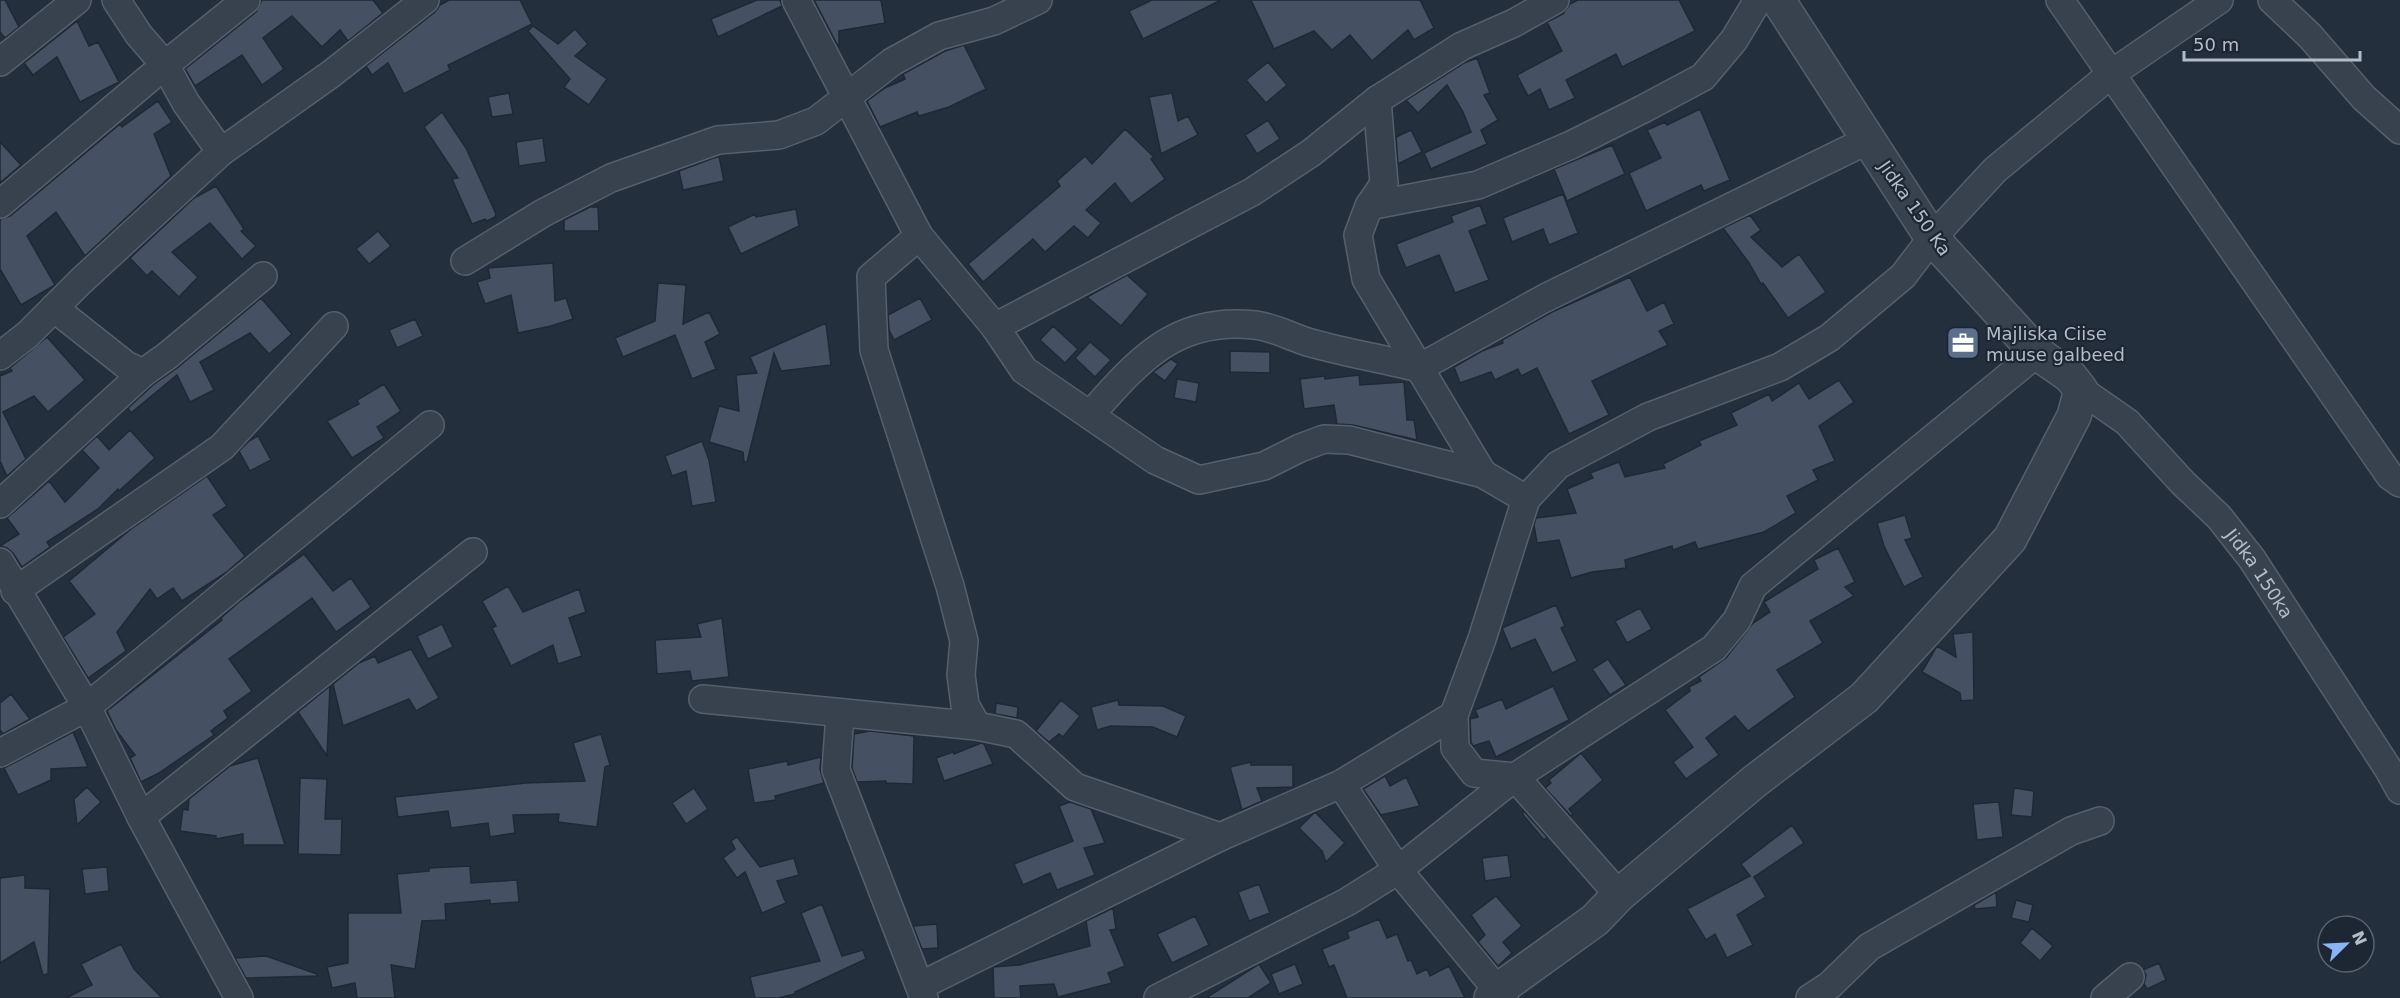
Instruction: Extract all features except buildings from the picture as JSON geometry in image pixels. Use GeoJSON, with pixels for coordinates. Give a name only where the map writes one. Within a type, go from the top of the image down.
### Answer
{"type":"FeatureCollection","features":[{"type":"Feature","properties":{"kind":"street"},"geometry":{"type":"LineString","coordinates":[[0,62],[77,0]]}},
{"type":"Feature","properties":{"kind":"street"},"geometry":{"type":"LineString","coordinates":[[116,0],[139,35],[165,65],[186,103],[221,152]]}},
{"type":"Feature","properties":{"kind":"street"},"geometry":{"type":"LineString","coordinates":[[0,204],[246,0]]}},
{"type":"Feature","properties":{"kind":"street"},"geometry":{"type":"LineString","coordinates":[[0,356],[27,335],[221,152],[331,74],[425,0]]}},
{"type":"Feature","properties":{"kind":"street"},"geometry":{"type":"LineString","coordinates":[[795,0],[919,236],[995,327],[1024,370],[1155,460],[1199,480],[1264,466],[1324,439],[1349,440],[1483,474],[1526,499]]}},
{"type":"Feature","properties":{"kind":"street"},"geometry":{"type":"LineString","coordinates":[[465,261],[543,213],[611,178],[718,140],[779,135],[816,121],[892,62],[939,36],[994,21],[1038,0]]}},
{"type":"Feature","properties":{"kind":"street"},"geometry":{"type":"LineString","coordinates":[[995,327],[1252,192],[1311,153],[1377,100],[1462,46],[1514,23],[1554,0]]}},
{"type":"Feature","properties":{"kind":"street"},"geometry":{"type":"LineString","coordinates":[[1369,206],[1478,185],[1571,145],[1643,109],[1703,77],[1734,40],[1758,0]]}},
{"type":"Feature","properties":{"kind":"street","name":"Jidka 150 Ka"},"geometry":{"type":"LineString","coordinates":[[1778,0],[1932,238],[2037,353],[2070,376],[2081,390]]}},
{"type":"Feature","properties":{"kind":"street"},"geometry":{"type":"LineString","coordinates":[[2060,0],[2390,476],[2400,483]]}},
{"type":"Feature","properties":{"kind":"street"},"geometry":{"type":"LineString","coordinates":[[1619,895],[1515,777],[1474,773],[1455,748],[1454,715],[1482,639],[1526,499],[1558,465],[1648,417],[1780,367],[1830,338],[1903,276],[1932,238],[1995,170],[2110,74],[2219,0]]}},
{"type":"Feature","properties":{"kind":"street"},"geometry":{"type":"LineString","coordinates":[[2272,0],[2310,36],[2364,98],[2400,130]]}},
{"type":"Feature","properties":{"kind":"street"},"geometry":{"type":"LineString","coordinates":[[1377,100],[1384,184],[1369,206],[1358,235],[1366,279],[1483,474]]}},
{"type":"Feature","properties":{"kind":"street"},"geometry":{"type":"LineString","coordinates":[[1090,415],[1132,368],[1172,338],[1214,324],[1257,325],[1310,343],[1419,368],[1545,298],[1868,140]]}},
{"type":"Feature","properties":{"kind":"street"},"geometry":{"type":"LineString","coordinates":[[919,236],[871,277],[874,350],[950,586],[964,641],[961,675],[964,705],[977,726]]}},
{"type":"Feature","properties":{"kind":"street"},"geometry":{"type":"LineString","coordinates":[[0,504],[143,373],[167,356],[263,276]]}},
{"type":"Feature","properties":{"kind":"street"},"geometry":{"type":"LineString","coordinates":[[54,308],[126,365],[143,373]]}},
{"type":"Feature","properties":{"kind":"street"},"geometry":{"type":"LineString","coordinates":[[15,591],[222,447],[334,326]]}},
{"type":"Feature","properties":{"kind":"street"},"geometry":{"type":"LineString","coordinates":[[1158,998],[1347,902],[1398,870],[1515,777],[1714,648],[1737,620],[1753,586],[2037,353]]}},
{"type":"Feature","properties":{"kind":"street"},"geometry":{"type":"LineString","coordinates":[[1341,784],[1398,870],[1498,995],[1594,920],[1619,895],[1755,781],[1864,698],[2010,539],[2074,416],[2081,390]]}},
{"type":"Feature","properties":{"kind":"street","name":"Jidka 150ka"},"geometry":{"type":"LineString","coordinates":[[2081,390],[2127,422],[2183,483],[2219,517],[2252,559],[2396,774]]}},
{"type":"Feature","properties":{"kind":"street"},"geometry":{"type":"LineString","coordinates":[[0,753],[87,707],[430,425]]}},
{"type":"Feature","properties":{"kind":"street"},"geometry":{"type":"LineString","coordinates":[[141,817],[473,552]]}},
{"type":"Feature","properties":{"kind":"street"},"geometry":{"type":"LineString","coordinates":[[0,562],[15,591],[87,707],[141,817],[239,998]]}},
{"type":"Feature","properties":{"kind":"street"},"geometry":{"type":"LineString","coordinates":[[703,699],[977,726],[1017,734],[1075,787],[1220,837]]}},
{"type":"Feature","properties":{"kind":"street"},"geometry":{"type":"LineString","coordinates":[[840,714],[836,770],[922,992],[1220,837],[1341,784],[1454,715]]}},
{"type":"Feature","properties":{"kind":"street"},"geometry":{"type":"LineString","coordinates":[[1810,998],[1830,985],[1869,947],[2071,831],[2100,821]]}},
{"type":"Feature","properties":{"kind":"street"},"geometry":{"type":"LineString","coordinates":[[2105,998],[2130,977]]}},
{"type":"Feature","properties":{"kind":"place","name":"Majliska Ciise muuse galbeed"},"geometry":{"type":"Point","coordinates":[1963,343]}}]}
